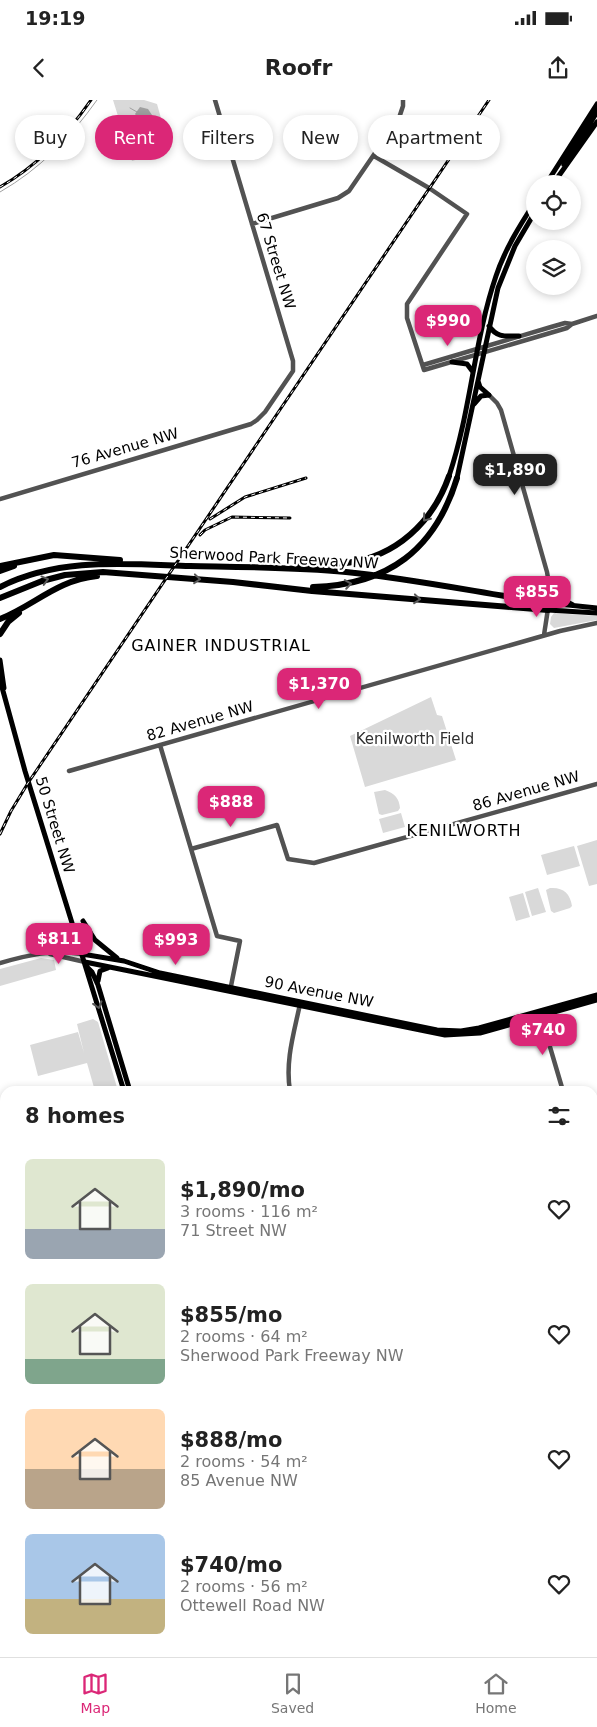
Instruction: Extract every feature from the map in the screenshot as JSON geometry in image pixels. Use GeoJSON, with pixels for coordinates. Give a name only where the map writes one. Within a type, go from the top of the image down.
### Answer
{"type":"FeatureCollection","features":[{"type":"Feature","properties":{"kind":"highway"},"geometry":{"type":"LineString","coordinates":[[212,566],[218,564],[330,565],[373,557],[401,543],[423,522],[438,500],[449,476]]}},
{"type":"Feature","properties":{"kind":"highway"},"geometry":{"type":"LineString","coordinates":[[282,586],[313,587],[340,585],[368,579],[386,571],[414,551],[426,539],[448,505],[457,478]]}},
{"type":"Feature","properties":{"kind":"highway"},"geometry":{"type":"LineString","coordinates":[[0,566],[54,555],[163,565]]}},
{"type":"Feature","properties":{"kind":"highway"},"geometry":{"type":"LineString","coordinates":[[0,571],[34,558]]}},
{"type":"Feature","properties":{"kind":"highway","name":"Sherwood Park Freeway NW"},"geometry":{"type":"LineString","coordinates":[[0,587],[36,572],[96,563],[212,566],[347,572],[394,578],[548,607]]}},
{"type":"Feature","properties":{"kind":"highway","name":"Sherwood Park Freeway NW"},"geometry":{"type":"LineString","coordinates":[[0,598],[28,586],[65,575],[103,572],[312,590],[548,607]]}},
{"type":"Feature","properties":{"kind":"highway"},"geometry":{"type":"LineString","coordinates":[[0,619],[54,589],[76,580],[102,576],[148,575]]}},
{"type":"Feature","properties":{"kind":"highway"},"geometry":{"type":"LineString","coordinates":[[0,634],[8,622],[27,605]]}},
{"type":"Feature","properties":{"kind":"main road"},"geometry":{"type":"LineString","coordinates":[[552,175],[597,104]]}},
{"type":"Feature","properties":{"kind":"main road"},"geometry":{"type":"LineString","coordinates":[[559,174],[597,112]]}},
{"type":"Feature","properties":{"kind":"main road"},"geometry":{"type":"LineString","coordinates":[[559,174],[597,122]]}},
{"type":"Feature","properties":{"kind":"main road"},"geometry":{"type":"LineString","coordinates":[[588,136],[597,132]]}},
{"type":"Feature","properties":{"kind":"main road"},"geometry":{"type":"LineString","coordinates":[[457,478],[477,380],[480,351],[491,293],[499,268],[515,233],[526,216]]}},
{"type":"Feature","properties":{"kind":"main road"},"geometry":{"type":"LineString","coordinates":[[449,476],[458,446],[474,372],[480,351],[485,346],[503,273],[526,227]]}},
{"type":"Feature","properties":{"kind":"main road"},"geometry":{"type":"LineString","coordinates":[[489,326],[494,333],[501,336],[520,336]]}},
{"type":"Feature","properties":{"kind":"main road"},"geometry":{"type":"LineString","coordinates":[[452,362],[467,364],[474,372]]}},
{"type":"Feature","properties":{"kind":"main road"},"geometry":{"type":"LineString","coordinates":[[477,380],[480,387],[489,396]]}},
{"type":"Feature","properties":{"kind":"main road"},"geometry":{"type":"LineString","coordinates":[[472,406],[480,397],[489,396]]}},
{"type":"Feature","properties":{"kind":"main road"},"geometry":{"type":"LineString","coordinates":[[550,587],[556,596],[578,607]]}},
{"type":"Feature","properties":{"kind":"main road"},"geometry":{"type":"LineString","coordinates":[[548,607],[597,608]]}},
{"type":"Feature","properties":{"kind":"main road"},"geometry":{"type":"LineString","coordinates":[[548,607],[597,613]]}},
{"type":"Feature","properties":{"kind":"main road","name":"50 Street NW"},"geometry":{"type":"LineString","coordinates":[[0,660],[4,683],[3,690]]}},
{"type":"Feature","properties":{"kind":"main road","name":"50 Street NW"},"geometry":{"type":"LineString","coordinates":[[0,680],[25,771],[123,1086]]}},
{"type":"Feature","properties":{"kind":"main road"},"geometry":{"type":"LineString","coordinates":[[83,921],[100,945],[122,960]]}},
{"type":"Feature","properties":{"kind":"main road","name":"90 Avenue NW"},"geometry":{"type":"LineString","coordinates":[[82,954],[122,960],[160,973],[231,990]]}},
{"type":"Feature","properties":{"kind":"main road","name":"50 Street NW"},"geometry":{"type":"LineString","coordinates":[[86,964],[98,985],[128,1086]]}},
{"type":"Feature","properties":{"kind":"main road","name":"90 Avenue NW"},"geometry":{"type":"LineString","coordinates":[[86,964],[300,1003],[451,1035],[480,1033],[597,995]]}},
{"type":"Feature","properties":{"kind":"main road"},"geometry":{"type":"LineString","coordinates":[[98,985],[100,971],[111,968]]}},
{"type":"Feature","properties":{"kind":"main road","name":"90 Avenue NW"},"geometry":{"type":"LineString","coordinates":[[540,1014],[597,1000]]}},
{"type":"Feature","properties":{"kind":"street","name":"67 Street NW"},"geometry":{"type":"LineString","coordinates":[[215,100],[294,366],[293,371],[265,412],[257,420]]}},
{"type":"Feature","properties":{"kind":"street"},"geometry":{"type":"LineString","coordinates":[[400,115],[403,100]]}},
{"type":"Feature","properties":{"kind":"street"},"geometry":{"type":"LineString","coordinates":[[252,224],[344,196],[352,188],[371,160]]}},
{"type":"Feature","properties":{"kind":"street"},"geometry":{"type":"LineString","coordinates":[[381,160],[429,188],[468,214],[407,304],[407,318],[424,368]]}},
{"type":"Feature","properties":{"kind":"street"},"geometry":{"type":"LineString","coordinates":[[424,368],[567,328],[572,324],[597,316]]}},
{"type":"Feature","properties":{"kind":"street"},"geometry":{"type":"LineString","coordinates":[[485,346],[565,323],[572,324]]}},
{"type":"Feature","properties":{"kind":"street"},"geometry":{"type":"LineString","coordinates":[[424,368],[452,362],[480,351]]}},
{"type":"Feature","properties":{"kind":"street"},"geometry":{"type":"LineString","coordinates":[[489,396],[497,402],[501,410],[545,565],[550,587],[544,635]]}},
{"type":"Feature","properties":{"kind":"street","name":"76 Avenue NW"},"geometry":{"type":"LineString","coordinates":[[0,499],[248,425],[257,420]]}},
{"type":"Feature","properties":{"kind":"street","name":"82 Avenue NW"},"geometry":{"type":"LineString","coordinates":[[69,771],[544,635],[597,623]]}},
{"type":"Feature","properties":{"kind":"street"},"geometry":{"type":"LineString","coordinates":[[160,745],[216,936],[240,941],[231,990]]}},
{"type":"Feature","properties":{"kind":"street","name":"86 Avenue NW"},"geometry":{"type":"LineString","coordinates":[[191,849],[277,826],[288,859],[314,864],[597,784]]}},
{"type":"Feature","properties":{"kind":"street","name":"90 Avenue NW"},"geometry":{"type":"LineString","coordinates":[[0,963],[50,951],[82,954]]}},
{"type":"Feature","properties":{"kind":"street","name":"90 Avenue NW"},"geometry":{"type":"LineString","coordinates":[[34,954],[62,955],[86,964]]}},
{"type":"Feature","properties":{"kind":"street"},"geometry":{"type":"LineString","coordinates":[[290,1086],[289,1059],[300,1003]]}},
{"type":"Feature","properties":{"kind":"street"},"geometry":{"type":"LineString","coordinates":[[540,1014],[561,1086]]}},
{"type":"Feature","properties":{"kind":"green space"},"geometry":{"type":"Polygon","coordinates":[[[113,100],[144,100],[157,104],[160,115],[118,115],[113,100]]]}},
{"type":"Feature","properties":{"kind":"green space"},"geometry":{"type":"Polygon","coordinates":[[[554,613],[597,616],[597,620],[554,628],[550,624],[554,613]]]}},
{"type":"Feature","properties":{"kind":"green space","name":"Kenilworth Field"},"geometry":{"type":"Polygon","coordinates":[[[431,697],[437,715],[442,716],[456,760],[365,787],[350,736],[431,697]]]}},
{"type":"Feature","properties":{"kind":"green space"},"geometry":{"type":"Polygon","coordinates":[[[385,790],[396,797],[400,808],[398,811],[382,815],[379,814],[374,792],[385,790]]]}},
{"type":"Feature","properties":{"kind":"green space"},"geometry":{"type":"Polygon","coordinates":[[[401,813],[405,827],[383,833],[379,819],[401,813]]]}},
{"type":"Feature","properties":{"kind":"green space"},"geometry":{"type":"Polygon","coordinates":[[[597,840],[597,884],[589,886],[577,846],[597,840]]]}},
{"type":"Feature","properties":{"kind":"green space"},"geometry":{"type":"Polygon","coordinates":[[[574,846],[580,866],[547,875],[541,855],[574,846]]]}},
{"type":"Feature","properties":{"kind":"green space"},"geometry":{"type":"Polygon","coordinates":[[[538,888],[546,912],[532,916],[525,892],[538,888]]]}},
{"type":"Feature","properties":{"kind":"green space"},"geometry":{"type":"Polygon","coordinates":[[[550,888],[562,890],[568,894],[572,906],[554,913],[551,911],[546,890],[550,888]]]}},
{"type":"Feature","properties":{"kind":"green space"},"geometry":{"type":"Polygon","coordinates":[[[523,893],[530,917],[516,921],[509,897],[523,893]]]}},
{"type":"Feature","properties":{"kind":"green space"},"geometry":{"type":"Polygon","coordinates":[[[41,958],[54,960],[56,970],[0,986],[0,969],[41,958]]]}},
{"type":"Feature","properties":{"kind":"green space"},"geometry":{"type":"Polygon","coordinates":[[[93,1019],[98,1022],[117,1086],[94,1086],[87,1063],[38,1076],[30,1045],[78,1032],[84,1053],[77,1024],[93,1019]]]}},
{"type":"Feature","properties":{"kind":"shaded area"},"geometry":{"type":"Polygon","coordinates":[[[140,107],[148,109],[152,115],[136,115],[140,107]]]}},
{"type":"Feature","properties":{"kind":"waterway"},"geometry":{"type":"LineString","coordinates":[[0,192],[15,183],[53,152],[97,100]]}},
{"type":"Feature","properties":{"kind":"waterway"},"geometry":{"type":"LineString","coordinates":[[130,108],[137,112]]}},
{"type":"Feature","properties":{"kind":"railway"},"geometry":{"type":"LineString","coordinates":[[0,187],[14,179],[50,149],[91,100]]}},
{"type":"Feature","properties":{"kind":"railway"},"geometry":{"type":"LineString","coordinates":[[0,834],[28,783],[489,100]]}},
{"type":"Feature","properties":{"kind":"railway"},"geometry":{"type":"LineString","coordinates":[[210,519],[245,497],[306,478]]}},
{"type":"Feature","properties":{"kind":"railway"},"geometry":{"type":"LineString","coordinates":[[200,535],[205,530],[232,517],[290,518]]}},
{"type":"Feature","properties":{"kind":"district","name":"GAINER INDUSTRIAL"},"geometry":{"type":"Point","coordinates":[221,645]}},
{"type":"Feature","properties":{"kind":"district","name":"KENILWORTH"},"geometry":{"type":"Point","coordinates":[464,830]}}]}
